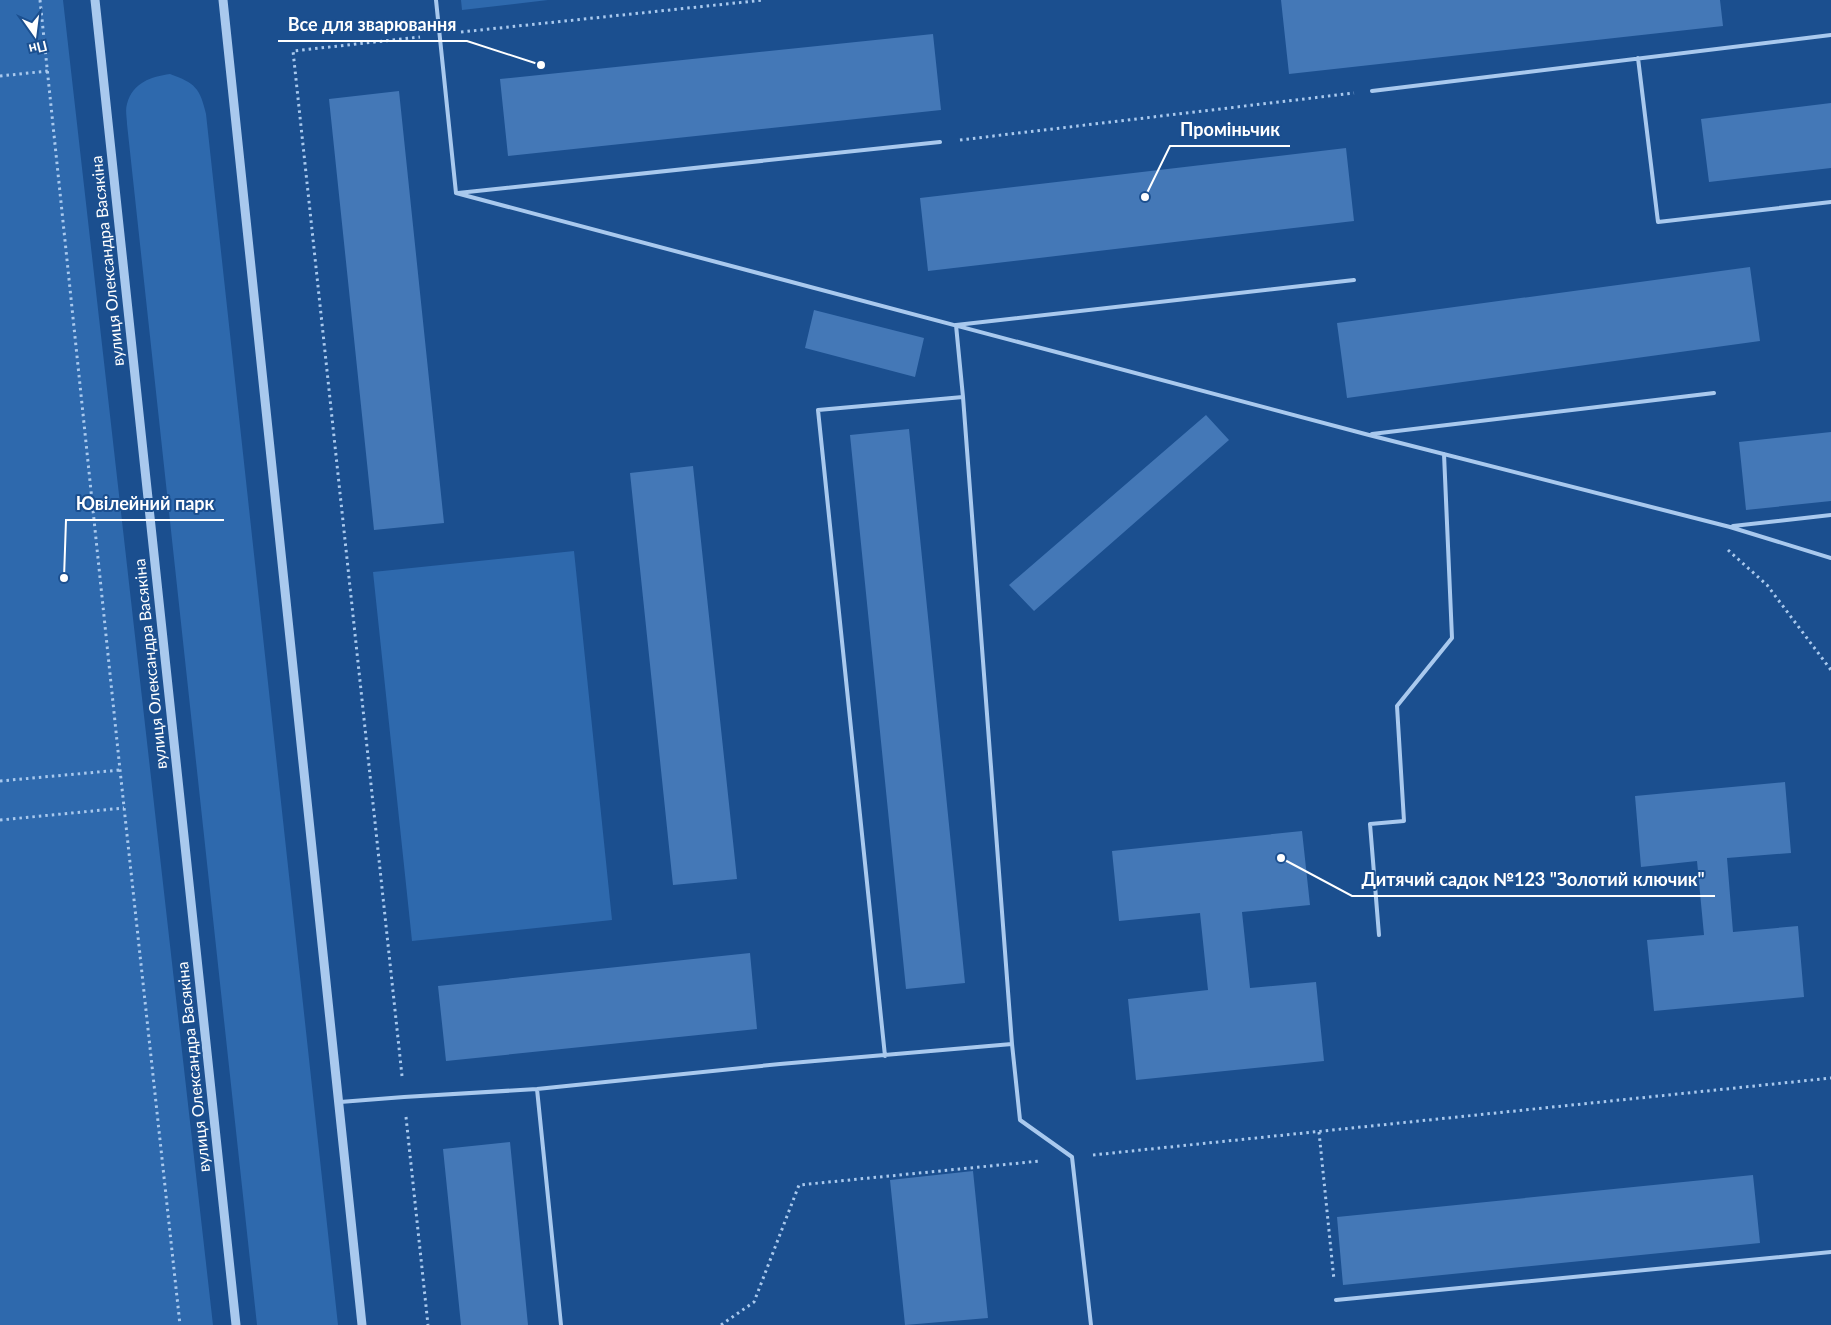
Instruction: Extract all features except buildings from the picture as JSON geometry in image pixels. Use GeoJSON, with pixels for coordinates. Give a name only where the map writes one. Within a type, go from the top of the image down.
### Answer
{"type":"FeatureCollection","features":[{"type":"Feature","properties":{"kind":"street","name":"вулиця Олександра Васякіна"},"geometry":{"type":"LineString","coordinates":[[95,0],[236,1325]]}},
{"type":"Feature","properties":{"kind":"street"},"geometry":{"type":"LineString","coordinates":[[223,0],[362,1325]]}},
{"type":"Feature","properties":{"kind":"lane"},"geometry":{"type":"LineString","coordinates":[[436,0],[456,193]]}},
{"type":"Feature","properties":{"kind":"lane"},"geometry":{"type":"LineString","coordinates":[[1372,91],[1831,36]]}},
{"type":"Feature","properties":{"kind":"lane"},"geometry":{"type":"LineString","coordinates":[[1638,58],[1658,222],[1831,202]]}},
{"type":"Feature","properties":{"kind":"lane"},"geometry":{"type":"LineString","coordinates":[[456,193],[940,142]]}},
{"type":"Feature","properties":{"kind":"lane"},"geometry":{"type":"LineString","coordinates":[[456,193],[1444,454],[1730,527],[1831,558]]}},
{"type":"Feature","properties":{"kind":"lane"},"geometry":{"type":"LineString","coordinates":[[956,325],[1354,280]]}},
{"type":"Feature","properties":{"kind":"lane"},"geometry":{"type":"LineString","coordinates":[[956,325],[1012,1044],[1020,1120],[1072,1157],[1091,1325]]}},
{"type":"Feature","properties":{"kind":"lane"},"geometry":{"type":"LineString","coordinates":[[1369,434],[1714,393]]}},
{"type":"Feature","properties":{"kind":"lane"},"geometry":{"type":"LineString","coordinates":[[884,1056],[818,410],[963,397]]}},
{"type":"Feature","properties":{"kind":"lane"},"geometry":{"type":"LineString","coordinates":[[1379,935],[1370,824],[1404,821],[1397,706],[1452,638],[1444,454]]}},
{"type":"Feature","properties":{"kind":"lane"},"geometry":{"type":"LineString","coordinates":[[1730,527],[1831,515]]}},
{"type":"Feature","properties":{"kind":"lane"},"geometry":{"type":"LineString","coordinates":[[339,1102],[537,1089],[780,1064],[1012,1044]]}},
{"type":"Feature","properties":{"kind":"lane"},"geometry":{"type":"LineString","coordinates":[[537,1089],[561,1325]]}},
{"type":"Feature","properties":{"kind":"lane"},"geometry":{"type":"LineString","coordinates":[[1336,1300],[1831,1252]]}},
{"type":"Feature","properties":{"kind":"path"},"geometry":{"type":"LineString","coordinates":[[40,0],[180,1325]]}},
{"type":"Feature","properties":{"kind":"path"},"geometry":{"type":"LineString","coordinates":[[428,1325],[293,51],[764,0]]}},
{"type":"Feature","properties":{"kind":"path"},"geometry":{"type":"LineString","coordinates":[[0,76],[48,71]]}},
{"type":"Feature","properties":{"kind":"path"},"geometry":{"type":"LineString","coordinates":[[940,142],[1372,91]]}},
{"type":"Feature","properties":{"kind":"path"},"geometry":{"type":"LineString","coordinates":[[1727,549],[1766,585],[1831,670]]}},
{"type":"Feature","properties":{"kind":"path"},"geometry":{"type":"LineString","coordinates":[[0,781],[120,770]]}},
{"type":"Feature","properties":{"kind":"path"},"geometry":{"type":"LineString","coordinates":[[0,820],[124,808]]}},
{"type":"Feature","properties":{"kind":"path"},"geometry":{"type":"LineString","coordinates":[[721,1325],[754,1302],[799,1184],[1831,1078]]}},
{"type":"Feature","properties":{"kind":"path"},"geometry":{"type":"LineString","coordinates":[[1319,1132],[1336,1300]]}},
{"type":"Feature","properties":{"kind":"shaded area"},"geometry":{"type":"Polygon","coordinates":[[[0,0],[63,0],[213,1325],[0,1325],[0,0]]]}},
{"type":"Feature","properties":{"kind":"shaded area"},"geometry":{"type":"Polygon","coordinates":[[[461,0],[548,0],[462,10],[461,0]]]}},
{"type":"Feature","properties":{"kind":"shaded area"},"geometry":{"type":"Polygon","coordinates":[[[170,74],[185,80],[199,92],[206,114],[338,1325],[257,1325],[126,114],[126,106],[138,86],[150,79],[170,74]]]}},
{"type":"Feature","properties":{"kind":"shaded area"},"geometry":{"type":"Polygon","coordinates":[[[574,551],[612,920],[412,941],[373,572],[574,551]]]}},
{"type":"Feature","properties":{"kind":"place","name":"Все для зварювання"},"geometry":{"type":"Point","coordinates":[541,65]}},
{"type":"Feature","properties":{"kind":"place","name":"Проміньчик"},"geometry":{"type":"Point","coordinates":[1145,197]}},
{"type":"Feature","properties":{"kind":"place","name":"Ювілейний парк"},"geometry":{"type":"Point","coordinates":[64,578]}},
{"type":"Feature","properties":{"kind":"place","name":"Дитячий садок №123 \"Золотий ключик\""},"geometry":{"type":"Point","coordinates":[1281,858]}}]}
